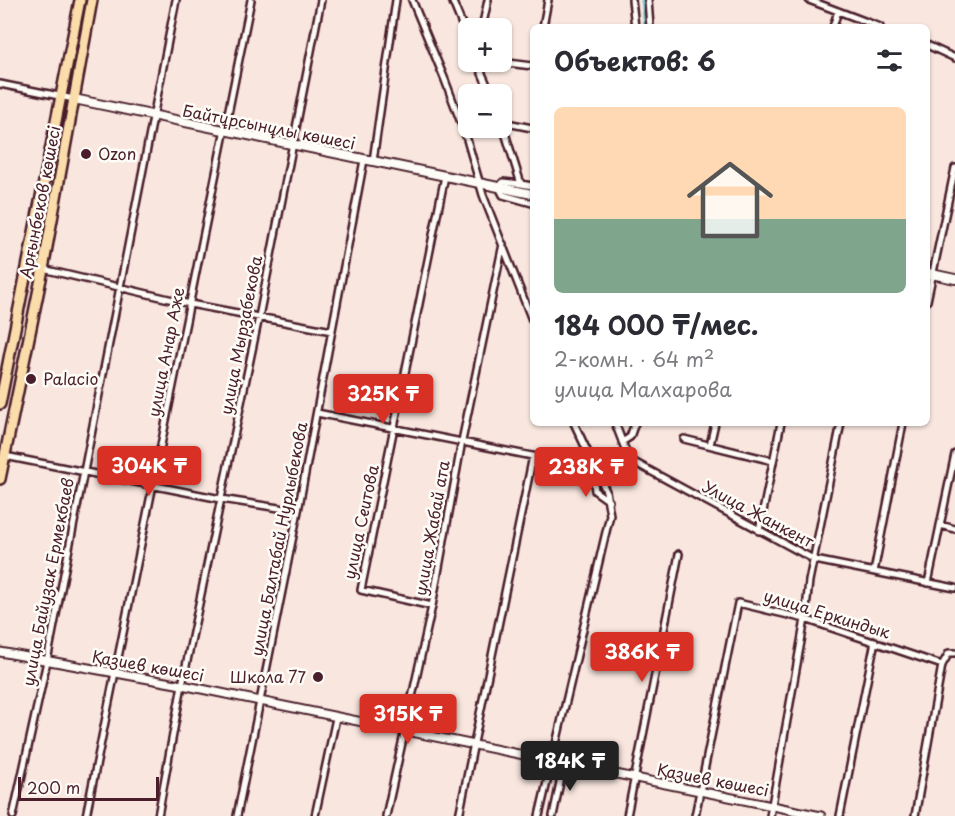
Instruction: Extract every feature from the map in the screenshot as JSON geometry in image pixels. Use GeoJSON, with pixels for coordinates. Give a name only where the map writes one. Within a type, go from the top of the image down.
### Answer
{"type":"FeatureCollection","features":[{"type":"Feature","properties":{"kind":"main road","name":"Арғынбеков көшесі"},"geometry":{"type":"LineString","coordinates":[[0,404],[5,352],[62,96],[80,0]]}},
{"type":"Feature","properties":{"kind":"main road","name":"Арғынбеков көшесі"},"geometry":{"type":"LineString","coordinates":[[0,479],[43,269],[92,0]]}},
{"type":"Feature","properties":{"kind":"main road","name":"Байтұрсынұлы көшесі"},"geometry":{"type":"LineString","coordinates":[[74,99],[530,194]]}},
{"type":"Feature","properties":{"kind":"main road"},"geometry":{"type":"LineString","coordinates":[[930,274],[955,279]]}},
{"type":"Feature","properties":{"kind":"street","name":"улица Байузак Ермекбаев"},"geometry":{"type":"LineString","coordinates":[[13,816],[47,661],[176,0]]}},
{"type":"Feature","properties":{"kind":"street","name":"улица Анар Аже"},"geometry":{"type":"LineString","coordinates":[[86,816],[251,0]]}},
{"type":"Feature","properties":{"kind":"street","name":"улица Мырзабекова"},"geometry":{"type":"LineString","coordinates":[[158,816],[182,685],[259,317],[321,0]]}},
{"type":"Feature","properties":{"kind":"street","name":"улица Балтабай Нурлыбекова"},"geometry":{"type":"LineString","coordinates":[[237,816],[332,331],[369,160],[396,0]]}},
{"type":"Feature","properties":{"kind":"street"},"geometry":{"type":"LineString","coordinates":[[412,0],[466,136],[483,195],[530,315]]}},
{"type":"Feature","properties":{"kind":"street"},"geometry":{"type":"LineString","coordinates":[[452,0],[459,18]]}},
{"type":"Feature","properties":{"kind":"street"},"geometry":{"type":"LineString","coordinates":[[484,18],[488,0]]}},
{"type":"Feature","properties":{"kind":"street"},"geometry":{"type":"LineString","coordinates":[[544,24],[548,0]]}},
{"type":"Feature","properties":{"kind":"street"},"geometry":{"type":"LineString","coordinates":[[633,0],[635,24]]}},
{"type":"Feature","properties":{"kind":"street"},"geometry":{"type":"LineString","coordinates":[[648,0],[650,24]]}},
{"type":"Feature","properties":{"kind":"street"},"geometry":{"type":"LineString","coordinates":[[809,0],[872,24]]}},
{"type":"Feature","properties":{"kind":"street"},"geometry":{"type":"LineString","coordinates":[[834,24],[838,11]]}},
{"type":"Feature","properties":{"kind":"street"},"geometry":{"type":"LineString","coordinates":[[930,46],[955,58]]}},
{"type":"Feature","properties":{"kind":"street"},"geometry":{"type":"LineString","coordinates":[[512,64],[530,66]]}},
{"type":"Feature","properties":{"kind":"street","name":"Байтұрсынұлы көшесі"},"geometry":{"type":"LineString","coordinates":[[0,84],[74,99]]}},
{"type":"Feature","properties":{"kind":"street"},"geometry":{"type":"LineString","coordinates":[[512,123],[530,128]]}},
{"type":"Feature","properties":{"kind":"street"},"geometry":{"type":"LineString","coordinates":[[507,138],[521,184]]}},
{"type":"Feature","properties":{"kind":"street"},"geometry":{"type":"LineString","coordinates":[[930,274],[955,168]]}},
{"type":"Feature","properties":{"kind":"street","name":"улица Сеитова"},"geometry":{"type":"LineString","coordinates":[[432,606],[361,590],[445,176]]}},
{"type":"Feature","properties":{"kind":"street"},"geometry":{"type":"LineString","coordinates":[[530,186],[502,182],[499,187],[503,195],[530,203]]}},
{"type":"Feature","properties":{"kind":"street"},"geometry":{"type":"LineString","coordinates":[[948,198],[955,199]]}},
{"type":"Feature","properties":{"kind":"street","name":"улица Жабай ата"},"geometry":{"type":"LineString","coordinates":[[386,816],[432,606],[462,441],[503,244]]}},
{"type":"Feature","properties":{"kind":"street"},"geometry":{"type":"LineString","coordinates":[[43,269],[190,304],[332,331]]}},
{"type":"Feature","properties":{"kind":"street"},"geometry":{"type":"LineString","coordinates":[[317,413],[587,467],[593,475],[596,491],[609,501]]}},
{"type":"Feature","properties":{"kind":"street"},"geometry":{"type":"LineString","coordinates":[[539,816],[610,515],[609,501],[575,426]]}},
{"type":"Feature","properties":{"kind":"street","name":"Улица Жанкент"},"geometry":{"type":"LineString","coordinates":[[616,426],[632,461],[815,560],[955,588]]}},
{"type":"Feature","properties":{"kind":"street"},"geometry":{"type":"LineString","coordinates":[[622,442],[630,437],[634,426]]}},
{"type":"Feature","properties":{"kind":"street"},"geometry":{"type":"LineString","coordinates":[[710,445],[714,426]]}},
{"type":"Feature","properties":{"kind":"street"},"geometry":{"type":"LineString","coordinates":[[759,531],[780,426]]}},
{"type":"Feature","properties":{"kind":"street"},"geometry":{"type":"LineString","coordinates":[[770,816],[810,581],[841,426]]}},
{"type":"Feature","properties":{"kind":"street"},"geometry":{"type":"LineString","coordinates":[[874,572],[902,426]]}},
{"type":"Feature","properties":{"kind":"street"},"geometry":{"type":"LineString","coordinates":[[684,439],[773,461]]}},
{"type":"Feature","properties":{"kind":"street"},"geometry":{"type":"LineString","coordinates":[[928,583],[954,469],[955,454]]}},
{"type":"Feature","properties":{"kind":"street"},"geometry":{"type":"LineString","coordinates":[[4,456],[298,512]]}},
{"type":"Feature","properties":{"kind":"street"},"geometry":{"type":"LineString","coordinates":[[459,816],[533,456]]}},
{"type":"Feature","properties":{"kind":"street"},"geometry":{"type":"LineString","coordinates":[[940,525],[955,529]]}},
{"type":"Feature","properties":{"kind":"street"},"geometry":{"type":"LineString","coordinates":[[627,816],[679,554]]}},
{"type":"Feature","properties":{"kind":"street","name":"улица Еркиндык"},"geometry":{"type":"LineString","coordinates":[[695,816],[738,603],[805,619],[942,665]]}},
{"type":"Feature","properties":{"kind":"street"},"geometry":{"type":"LineString","coordinates":[[840,816],[875,641]]}},
{"type":"Feature","properties":{"kind":"street","name":"Қазиев көшесі"},"geometry":{"type":"LineString","coordinates":[[0,652],[182,685],[821,816]]}},
{"type":"Feature","properties":{"kind":"street"},"geometry":{"type":"LineString","coordinates":[[915,816],[942,665],[948,653],[955,653]]}},
{"type":"Feature","properties":{"kind":"street"},"geometry":{"type":"LineString","coordinates":[[315,816],[336,717]]}},
{"type":"Feature","properties":{"kind":"street"},"geometry":{"type":"LineString","coordinates":[[553,816],[564,763]]}},
{"type":"Feature","properties":{"kind":"waterway"},"geometry":{"type":"LineString","coordinates":[[643,0],[646,24]]}},
{"type":"Feature","properties":{"kind":"place","name":"Ozon"},"geometry":{"type":"Point","coordinates":[86,154]}},
{"type":"Feature","properties":{"kind":"place","name":"Palacio"},"geometry":{"type":"Point","coordinates":[31,379]}},
{"type":"Feature","properties":{"kind":"place","name":"Школа 77"},"geometry":{"type":"Point","coordinates":[318,677]}}]}
